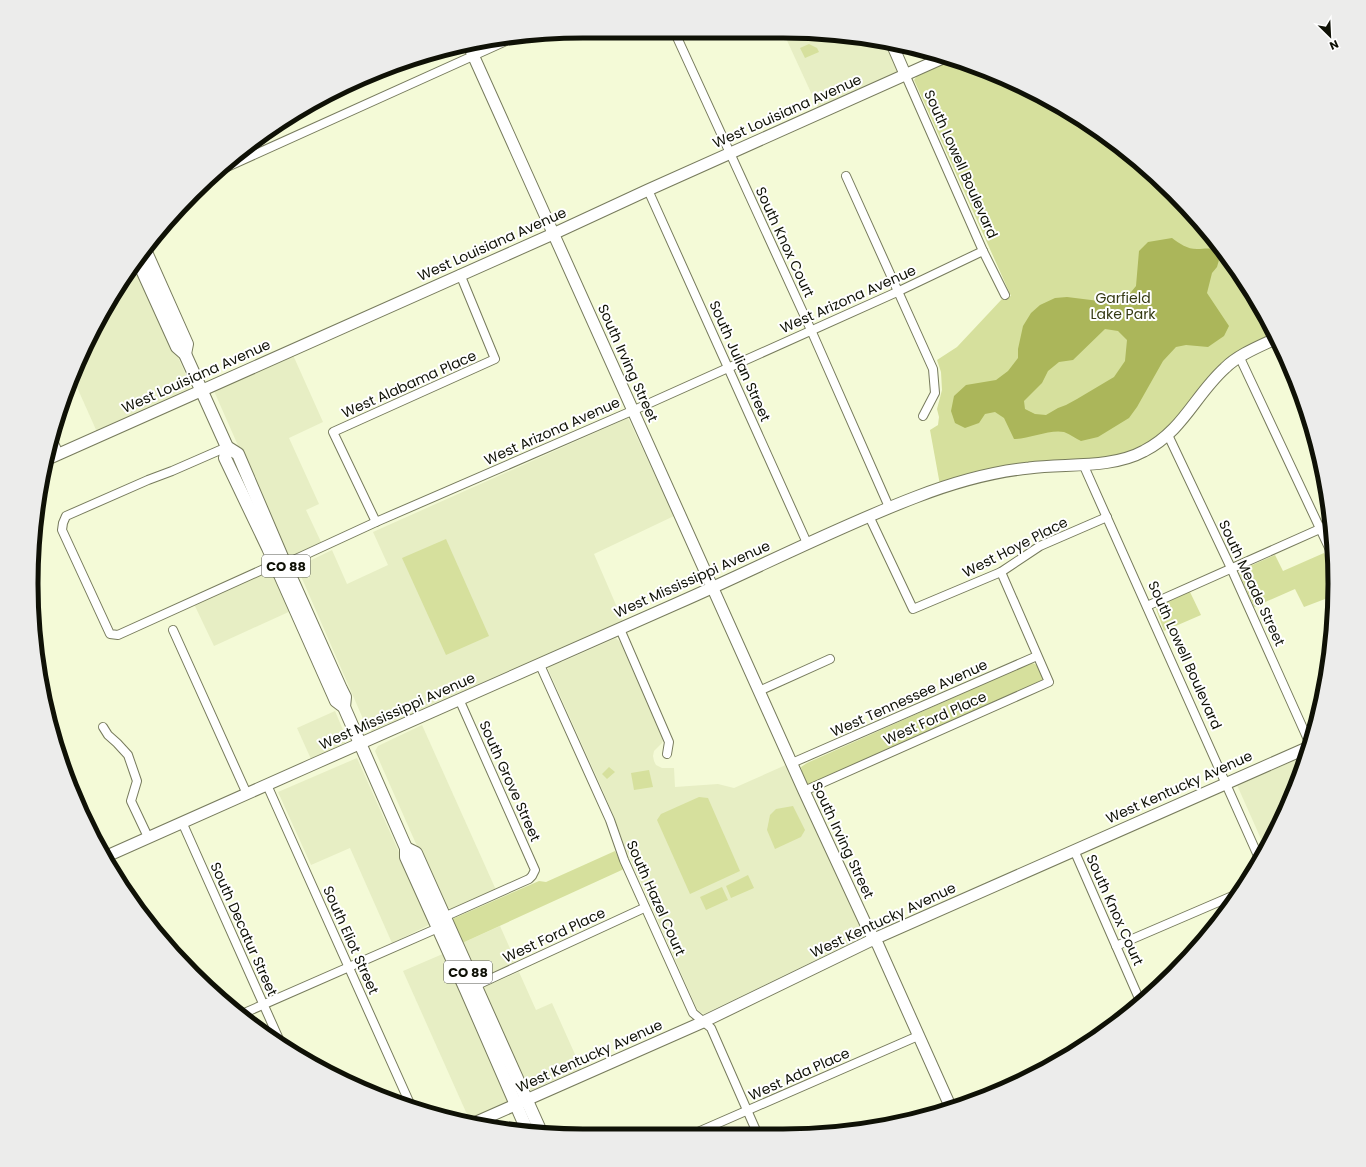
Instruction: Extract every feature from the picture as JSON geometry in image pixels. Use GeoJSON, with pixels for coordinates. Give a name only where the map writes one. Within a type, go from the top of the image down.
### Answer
{"type":"FeatureCollection","features":[{"type":"Feature","properties":{"kind":"main road","name":"CO 88"},"geometry":{"type":"LineString","coordinates":[[148,256],[187,344],[185,354]]}},
{"type":"Feature","properties":{"kind":"main road","name":"CO 88"},"geometry":{"type":"LineString","coordinates":[[140,266],[176,347],[185,354],[227,447],[238,454],[280,564],[342,689],[345,697],[344,707],[406,848],[406,857],[521,1103],[537,1127]]}},
{"type":"Feature","properties":{"kind":"main road","name":"CO 88"},"geometry":{"type":"LineString","coordinates":[[406,848],[416,853],[475,986],[521,1103],[526,1126]]}},
{"type":"Feature","properties":{"kind":"street","name":"South Knox Court"},"geometry":{"type":"LineString","coordinates":[[677,38],[889,508]]}},
{"type":"Feature","properties":{"kind":"street"},"geometry":{"type":"LineString","coordinates":[[238,162],[471,51],[486,47]]}},
{"type":"Feature","properties":{"kind":"street","name":"South Lowell Boulevard"},"geometry":{"type":"LineString","coordinates":[[894,49],[983,251],[1005,295]]}},
{"type":"Feature","properties":{"kind":"street","name":"South Irving Street"},"geometry":{"type":"LineString","coordinates":[[471,51],[792,764],[868,929],[878,945],[949,1103]]}},
{"type":"Feature","properties":{"kind":"street","name":"West Louisiana Avenue"},"geometry":{"type":"LineString","coordinates":[[54,456],[460,274],[553,234],[936,61]]}},
{"type":"Feature","properties":{"kind":"street"},"geometry":{"type":"LineString","coordinates":[[846,176],[933,369],[935,393],[923,416]]}},
{"type":"Feature","properties":{"kind":"street","name":"South Julian Street"},"geometry":{"type":"LineString","coordinates":[[648,190],[807,543]]}},
{"type":"Feature","properties":{"kind":"street","name":"West Arizona Avenue"},"geometry":{"type":"LineString","coordinates":[[227,447],[172,472],[148,480],[66,516],[62,523],[62,530],[110,634],[118,635],[633,410],[897,292],[983,251]]}},
{"type":"Feature","properties":{"kind":"street","name":"West Alabama Place"},"geometry":{"type":"LineString","coordinates":[[376,522],[333,432],[495,359],[460,274]]}},
{"type":"Feature","properties":{"kind":"street","name":"West Mississippi Avenue"},"geometry":{"type":"LineString","coordinates":[[110,855],[713,588],[807,543],[944,486],[1000,472],[1035,467],[1105,462],[1132,457],[1145,451],[1168,435],[1182,421],[1228,364],[1271,341]]}},
{"type":"Feature","properties":{"kind":"street"},"geometry":{"type":"LineString","coordinates":[[1240,358],[1326,542]]}},
{"type":"Feature","properties":{"kind":"street","name":"South Meade Street"},"geometry":{"type":"LineString","coordinates":[[1168,435],[1231,568],[1306,735]]}},
{"type":"Feature","properties":{"kind":"street","name":"South Lowell Boulevard"},"geometry":{"type":"LineString","coordinates":[[1083,464],[1257,853]]}},
{"type":"Feature","properties":{"kind":"street","name":"West Hoye Place"},"geometry":{"type":"LineString","coordinates":[[869,516],[913,609],[1000,572],[1040,546],[1107,517]]}},
{"type":"Feature","properties":{"kind":"street"},"geometry":{"type":"LineString","coordinates":[[1147,606],[1325,526]]}},
{"type":"Feature","properties":{"kind":"street"},"geometry":{"type":"LineString","coordinates":[[1000,572],[1037,656]]}},
{"type":"Feature","properties":{"kind":"street"},"geometry":{"type":"LineString","coordinates":[[620,629],[669,742],[668,754]]}},
{"type":"Feature","properties":{"kind":"street"},"geometry":{"type":"LineString","coordinates":[[173,630],[247,794]]}},
{"type":"Feature","properties":{"kind":"street","name":"West Tennessee Avenue"},"geometry":{"type":"LineString","coordinates":[[792,764],[1037,656]]}},
{"type":"Feature","properties":{"kind":"street","name":"West Ford Place"},"geometry":{"type":"LineString","coordinates":[[804,790],[1049,682],[1037,656]]}},
{"type":"Feature","properties":{"kind":"street"},"geometry":{"type":"LineString","coordinates":[[759,691],[830,659]]}},
{"type":"Feature","properties":{"kind":"street","name":"South Hazel Court"},"geometry":{"type":"LineString","coordinates":[[540,664],[610,820],[624,860],[644,908],[693,1013],[711,1028],[755,1129]]}},
{"type":"Feature","properties":{"kind":"street","name":"South Grove Street"},"geometry":{"type":"LineString","coordinates":[[444,917],[529,878],[535,870],[459,699]]}},
{"type":"Feature","properties":{"kind":"street"},"geometry":{"type":"LineString","coordinates":[[103,727],[108,735],[118,743],[128,755],[137,781],[131,801],[148,837]]}},
{"type":"Feature","properties":{"kind":"street","name":"West Kentucky Avenue"},"geometry":{"type":"LineString","coordinates":[[482,1120],[703,1022],[874,939],[1302,750]]}},
{"type":"Feature","properties":{"kind":"street","name":"South Eliot Street"},"geometry":{"type":"LineString","coordinates":[[267,785],[407,1100]]}},
{"type":"Feature","properties":{"kind":"street","name":"South Decatur Street"},"geometry":{"type":"LineString","coordinates":[[182,822],[277,1035]]}},
{"type":"Feature","properties":{"kind":"street","name":"South Knox Court"},"geometry":{"type":"LineString","coordinates":[[1074,850],[1138,997]]}},
{"type":"Feature","properties":{"kind":"street"},"geometry":{"type":"LineString","coordinates":[[1116,946],[1228,898]]}},
{"type":"Feature","properties":{"kind":"street","name":"West Ford Place"},"geometry":{"type":"LineString","coordinates":[[475,986],[644,908]]}},
{"type":"Feature","properties":{"kind":"street"},"geometry":{"type":"LineString","coordinates":[[246,1012],[438,928]]}},
{"type":"Feature","properties":{"kind":"street","name":"West Ada Place"},"geometry":{"type":"LineString","coordinates":[[705,1129],[918,1036]]}},
{"type":"Feature","properties":{"kind":"shaded area"},"geometry":{"type":"Polygon","coordinates":[[[786,38],[818,39],[887,48],[898,73],[819,110],[786,38]]]}},
{"type":"Feature","properties":{"kind":"shaded area"},"geometry":{"type":"Polygon","coordinates":[[[1172,238],[1190,248],[1213,249],[1219,260],[1217,267],[1212,273],[1207,293],[1229,326],[1224,336],[1208,347],[1186,345],[1176,347],[1163,361],[1137,407],[1129,418],[1098,437],[1081,441],[1064,432],[1058,431],[1014,439],[1004,418],[995,412],[985,414],[979,423],[965,428],[955,423],[951,411],[954,396],[966,385],[996,380],[1008,371],[1018,358],[1018,349],[1023,326],[1031,313],[1040,305],[1055,298],[1067,297],[1107,302],[1127,297],[1136,286],[1139,251],[1148,242],[1172,238]],[[1105,329],[1073,360],[1059,362],[1048,371],[1042,383],[1024,401],[1025,409],[1035,414],[1046,415],[1114,377],[1125,361],[1127,340],[1118,331],[1105,329]]]}},
{"type":"Feature","properties":{"kind":"shaded area"},"geometry":{"type":"Polygon","coordinates":[[[138,268],[189,382],[190,388],[186,392],[97,432],[76,385],[94,342],[111,311],[138,268]]]}},
{"type":"Feature","properties":{"kind":"shaded area"},"geometry":{"type":"Polygon","coordinates":[[[293,355],[323,422],[289,438],[319,504],[306,510],[322,544],[291,558],[287,557],[214,391],[215,389],[293,355]]]}},
{"type":"Feature","properties":{"kind":"shaded area"},"geometry":{"type":"Polygon","coordinates":[[[628,418],[674,516],[594,554],[623,621],[373,733],[367,728],[297,567],[332,550],[347,584],[388,565],[373,532],[628,418]]]}},
{"type":"Feature","properties":{"kind":"shaded area"},"geometry":{"type":"Polygon","coordinates":[[[273,569],[293,610],[214,646],[194,604],[273,569]]]}},
{"type":"Feature","properties":{"kind":"shaded area"},"geometry":{"type":"Polygon","coordinates":[[[616,638],[620,642],[663,739],[662,743],[654,751],[654,761],[656,765],[662,768],[674,768],[675,787],[718,784],[734,788],[788,764],[865,936],[704,1014],[697,1009],[623,842],[603,791],[548,669],[549,665],[555,662],[562,662],[616,638]]]}},
{"type":"Feature","properties":{"kind":"shaded area"},"geometry":{"type":"Polygon","coordinates":[[[335,711],[346,737],[345,743],[311,759],[297,728],[335,711]]]}},
{"type":"Feature","properties":{"kind":"shaded area"},"geometry":{"type":"Polygon","coordinates":[[[422,725],[496,890],[451,909],[444,907],[375,751],[378,746],[422,725]]]}},
{"type":"Feature","properties":{"kind":"shaded area"},"geometry":{"type":"Polygon","coordinates":[[[357,758],[431,924],[392,943],[350,848],[311,865],[278,792],[357,758]]]}},
{"type":"Feature","properties":{"kind":"shaded area"},"geometry":{"type":"Polygon","coordinates":[[[1299,758],[1272,825],[1262,842],[1237,785],[1299,758]]]}},
{"type":"Feature","properties":{"kind":"shaded area"},"geometry":{"type":"Polygon","coordinates":[[[500,926],[516,962],[476,980],[460,944],[500,926]]]}},
{"type":"Feature","properties":{"kind":"shaded area"},"geometry":{"type":"Polygon","coordinates":[[[445,953],[510,1101],[475,1118],[468,1117],[403,971],[445,953]]]}},
{"type":"Feature","properties":{"kind":"shaded area"},"geometry":{"type":"Polygon","coordinates":[[[519,972],[536,1010],[552,1003],[582,1070],[531,1093],[525,1089],[482,988],[519,972]]]}},
{"type":"Feature","properties":{"kind":"green space"},"geometry":{"type":"Polygon","coordinates":[[[809,44],[817,48],[819,52],[805,58],[800,48],[809,44]]]}},
{"type":"Feature","properties":{"kind":"green space","name":"Garfield Lake Park"},"geometry":{"type":"Polygon","coordinates":[[[945,63],[958,67],[1024,94],[1086,130],[1115,151],[1142,173],[1193,224],[1236,280],[1269,337],[1242,350],[1217,368],[1171,428],[1142,448],[1112,457],[940,485],[930,430],[938,425],[939,417],[937,409],[942,390],[941,372],[937,360],[957,347],[1002,299],[1011,296],[914,80],[917,76],[945,63]]]}},
{"type":"Feature","properties":{"kind":"green space"},"geometry":{"type":"Polygon","coordinates":[[[446,539],[489,636],[446,655],[402,558],[446,539]]]}},
{"type":"Feature","properties":{"kind":"green space"},"geometry":{"type":"Polygon","coordinates":[[[1324,553],[1327,560],[1328,598],[1304,607],[1295,589],[1254,607],[1239,573],[1241,570],[1275,555],[1283,571],[1324,553]]]}},
{"type":"Feature","properties":{"kind":"green space"},"geometry":{"type":"Polygon","coordinates":[[[1187,591],[1190,592],[1201,615],[1164,631],[1155,606],[1187,591]]]}},
{"type":"Feature","properties":{"kind":"green space"},"geometry":{"type":"Polygon","coordinates":[[[1031,663],[1038,667],[1044,682],[811,786],[808,785],[801,767],[807,763],[1031,663]]]}},
{"type":"Feature","properties":{"kind":"green space"},"geometry":{"type":"Polygon","coordinates":[[[609,767],[615,772],[607,779],[602,774],[609,767]]]}},
{"type":"Feature","properties":{"kind":"green space"},"geometry":{"type":"Polygon","coordinates":[[[649,770],[653,787],[634,790],[631,773],[649,770]]]}},
{"type":"Feature","properties":{"kind":"green space"},"geometry":{"type":"Polygon","coordinates":[[[699,797],[708,798],[740,871],[690,894],[657,820],[661,814],[699,797]]]}},
{"type":"Feature","properties":{"kind":"green space"},"geometry":{"type":"Polygon","coordinates":[[[793,806],[805,830],[801,837],[775,849],[767,830],[770,815],[776,809],[793,806]]]}},
{"type":"Feature","properties":{"kind":"green space"},"geometry":{"type":"Polygon","coordinates":[[[615,851],[624,869],[460,944],[450,920],[539,881],[546,882],[615,851]]]}},
{"type":"Feature","properties":{"kind":"green space"},"geometry":{"type":"Polygon","coordinates":[[[748,875],[754,888],[731,898],[726,886],[748,875]]]}},
{"type":"Feature","properties":{"kind":"green space"},"geometry":{"type":"Polygon","coordinates":[[[722,887],[728,900],[706,910],[700,897],[722,887]]]}}]}
